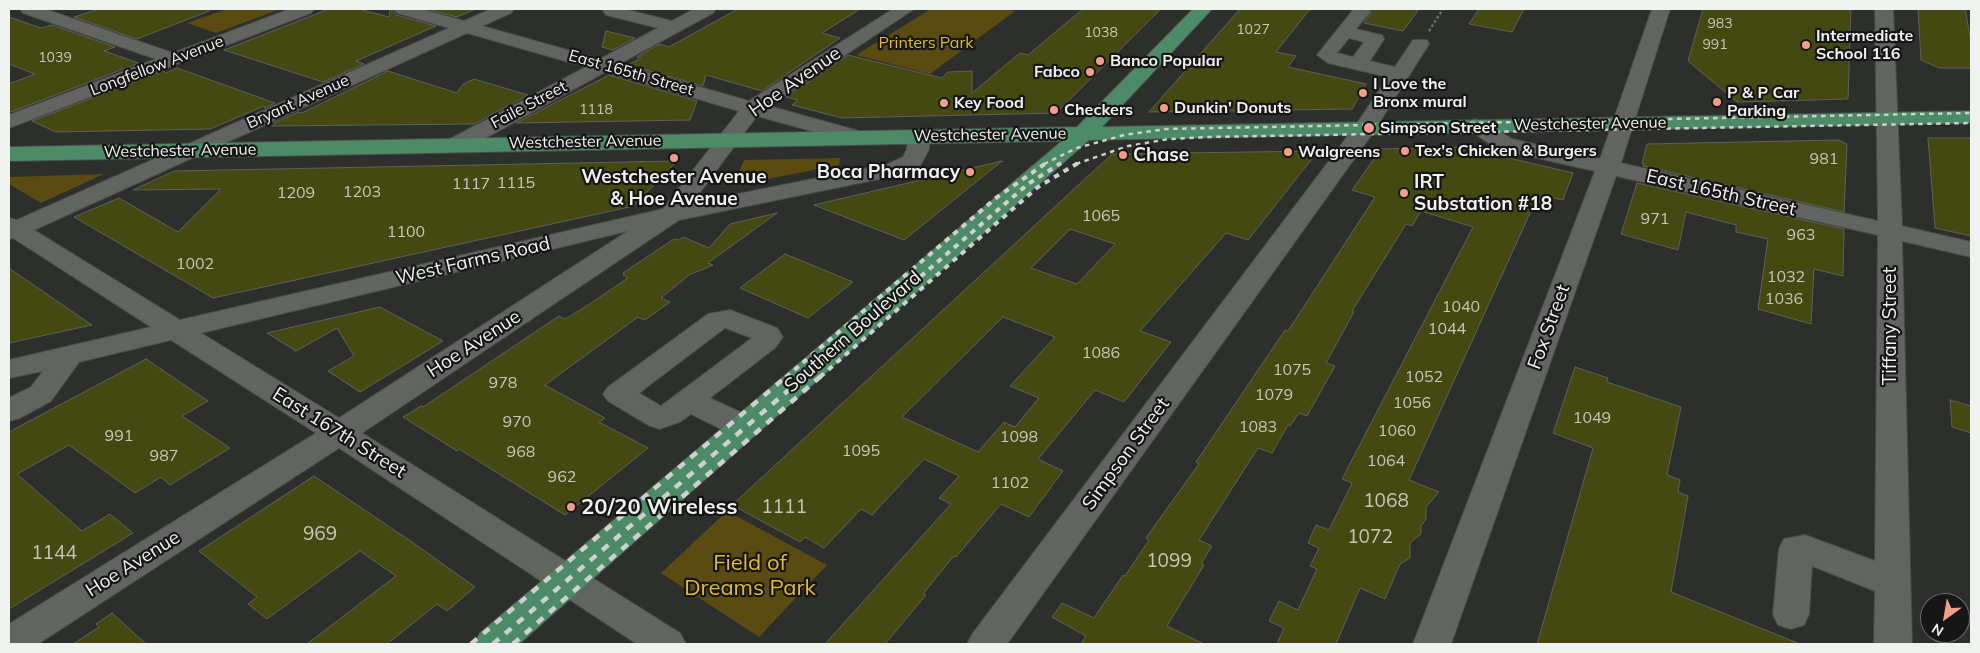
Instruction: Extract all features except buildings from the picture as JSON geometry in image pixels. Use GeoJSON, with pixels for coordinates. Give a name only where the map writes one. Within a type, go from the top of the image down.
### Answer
{"type":"FeatureCollection","features":[{"type":"Feature","properties":{"kind":"main road","name":"Southern Boulevard"},"geometry":{"type":"LineString","coordinates":[[493,644],[1084,133],[1202,9]]}},
{"type":"Feature","properties":{"kind":"main road","name":"Westchester Avenue"},"geometry":{"type":"LineString","coordinates":[[9,154],[1971,117]]}},
{"type":"Feature","properties":{"kind":"street"},"geometry":{"type":"LineString","coordinates":[[29,9],[173,59]]}},
{"type":"Feature","properties":{"kind":"street","name":"Longfellow Avenue"},"geometry":{"type":"LineString","coordinates":[[9,122],[305,9]]}},
{"type":"Feature","properties":{"kind":"street","name":"East 165th Street"},"geometry":{"type":"LineString","coordinates":[[403,9],[858,138]]}},
{"type":"Feature","properties":{"kind":"street","name":"Bryant Avenue"},"geometry":{"type":"LineString","coordinates":[[11,229],[505,9]]}},
{"type":"Feature","properties":{"kind":"street","name":"Faile Street"},"geometry":{"type":"LineString","coordinates":[[456,145],[707,9]]}},
{"type":"Feature","properties":{"kind":"street","name":"Hoe Avenue"},"geometry":{"type":"LineString","coordinates":[[9,643],[340,433],[671,214],[752,108],[905,9]]}},
{"type":"Feature","properties":{"kind":"street","name":"Fox Street"},"geometry":{"type":"LineString","coordinates":[[1432,644],[1608,168],[1661,9]]}},
{"type":"Feature","properties":{"kind":"street","name":"Tiffany Street"},"geometry":{"type":"LineString","coordinates":[[1884,9],[1890,231],[1891,582],[1893,644]]}},
{"type":"Feature","properties":{"kind":"street"},"geometry":{"type":"LineString","coordinates":[[612,11],[674,27]]}},
{"type":"Feature","properties":{"kind":"street"},"geometry":{"type":"LineString","coordinates":[[1361,12],[1326,54],[1335,59],[1400,74]]}},
{"type":"Feature","properties":{"kind":"street"},"geometry":{"type":"LineString","coordinates":[[1345,32],[1375,39],[1358,64]]}},
{"type":"Feature","properties":{"kind":"street","name":"Simpson Street"},"geometry":{"type":"LineString","coordinates":[[986,644],[1364,129],[1420,44]]}},
{"type":"Feature","properties":{"kind":"street","name":"East 165th Street"},"geometry":{"type":"LineString","coordinates":[[1475,126],[1505,144],[1971,249]]}},
{"type":"Feature","properties":{"kind":"street","name":"West Farms Road"},"geometry":{"type":"LineString","coordinates":[[9,369],[671,214],[894,169],[912,161],[918,149],[919,137]]}},
{"type":"Feature","properties":{"kind":"street","name":"East 167th Street"},"geometry":{"type":"LineString","coordinates":[[11,229],[340,433],[667,644]]}},
{"type":"Feature","properties":{"kind":"street"},"geometry":{"type":"LineString","coordinates":[[730,319],[767,334],[769,337],[765,342],[688,400],[669,415],[659,418],[618,394],[718,320],[730,319]]}},
{"type":"Feature","properties":{"kind":"street"},"geometry":{"type":"LineString","coordinates":[[9,411],[41,394],[69,355]]}},
{"type":"Feature","properties":{"kind":"street"},"geometry":{"type":"LineString","coordinates":[[688,400],[744,427]]}},
{"type":"Feature","properties":{"kind":"street"},"geometry":{"type":"LineString","coordinates":[[1791,614],[1796,549],[1805,549],[1891,582]]}},
{"type":"Feature","properties":{"kind":"path"},"geometry":{"type":"LineString","coordinates":[[1420,44],[1443,9]]}},
{"type":"Feature","properties":{"kind":"green space"},"geometry":{"type":"Polygon","coordinates":[[[227,9],[278,10],[216,33],[187,23],[227,9]]]}},
{"type":"Feature","properties":{"kind":"green space","name":"Printers Park"},"geometry":{"type":"Polygon","coordinates":[[[931,9],[1003,9],[1015,11],[930,74],[856,55],[931,9]]]}},
{"type":"Feature","properties":{"kind":"green space"},"geometry":{"type":"Polygon","coordinates":[[[840,158],[839,165],[733,186],[744,160],[840,158]]]}},
{"type":"Feature","properties":{"kind":"green space"},"geometry":{"type":"Polygon","coordinates":[[[104,174],[41,203],[9,184],[9,177],[104,174]]]}},
{"type":"Feature","properties":{"kind":"green space","name":"Field of Dreams Park"},"geometry":{"type":"Polygon","coordinates":[[[727,511],[827,565],[759,637],[661,573],[727,511]]]}},
{"type":"Feature","properties":{"kind":"railway"},"geometry":{"type":"LineString","coordinates":[[1046,163],[1077,148],[1124,135],[1166,129],[1971,113]]}},
{"type":"Feature","properties":{"kind":"railway"},"geometry":{"type":"LineString","coordinates":[[1077,164],[1128,146],[1169,139],[1209,137],[1971,123]]}},
{"type":"Feature","properties":{"kind":"railway"},"geometry":{"type":"LineString","coordinates":[[786,377],[996,198],[1046,163]]}},
{"type":"Feature","properties":{"kind":"railway"},"geometry":{"type":"LineString","coordinates":[[804,377],[1028,184],[1061,163],[1059,164]]}},
{"type":"Feature","properties":{"kind":"railway"},"geometry":{"type":"LineString","coordinates":[[820,377],[1038,187],[1077,164]]}},
{"type":"Feature","properties":{"kind":"railway"},"geometry":{"type":"LineString","coordinates":[[471,644],[787,376]]}},
{"type":"Feature","properties":{"kind":"railway"},"geometry":{"type":"LineString","coordinates":[[493,644],[805,376]]}},
{"type":"Feature","properties":{"kind":"railway"},"geometry":{"type":"LineString","coordinates":[[513,644],[821,376]]}},
{"type":"Feature","properties":{"kind":"place","name":"Intermediate School 116"},"geometry":{"type":"Point","coordinates":[1806,45]}},
{"type":"Feature","properties":{"kind":"place","name":"Banco Popular"},"geometry":{"type":"Point","coordinates":[1100,61]}},
{"type":"Feature","properties":{"kind":"place","name":"Fabco"},"geometry":{"type":"Point","coordinates":[1090,72]}},
{"type":"Feature","properties":{"kind":"place","name":"I Love the Bronx mural"},"geometry":{"type":"Point","coordinates":[1363,93]}},
{"type":"Feature","properties":{"kind":"place","name":"P & P Car Parking"},"geometry":{"type":"Point","coordinates":[1717,102]}},
{"type":"Feature","properties":{"kind":"place","name":"Key Food"},"geometry":{"type":"Point","coordinates":[944,103]}},
{"type":"Feature","properties":{"kind":"place","name":"Dunkin' Donuts"},"geometry":{"type":"Point","coordinates":[1164,108]}},
{"type":"Feature","properties":{"kind":"place","name":"Checkers"},"geometry":{"type":"Point","coordinates":[1054,110]}},
{"type":"Feature","properties":{"kind":"place","name":"Simpson Street"},"geometry":{"type":"Point","coordinates":[1369,128]}},
{"type":"Feature","properties":{"kind":"place","name":"Tex's Chicken & Burgers"},"geometry":{"type":"Point","coordinates":[1405,151]}},
{"type":"Feature","properties":{"kind":"place","name":"Walgreens"},"geometry":{"type":"Point","coordinates":[1288,152]}},
{"type":"Feature","properties":{"kind":"place","name":"Chase"},"geometry":{"type":"Point","coordinates":[1123,155]}},
{"type":"Feature","properties":{"kind":"place","name":"Westchester Avenue & Hoe Avenue"},"geometry":{"type":"Point","coordinates":[674,158]}},
{"type":"Feature","properties":{"kind":"place","name":"Boca Pharmacy"},"geometry":{"type":"Point","coordinates":[970,172]}},
{"type":"Feature","properties":{"kind":"place","name":"IRT Substation #18"},"geometry":{"type":"Point","coordinates":[1404,193]}},
{"type":"Feature","properties":{"kind":"place","name":"20/20 Wireless"},"geometry":{"type":"Point","coordinates":[571,507]}}]}
